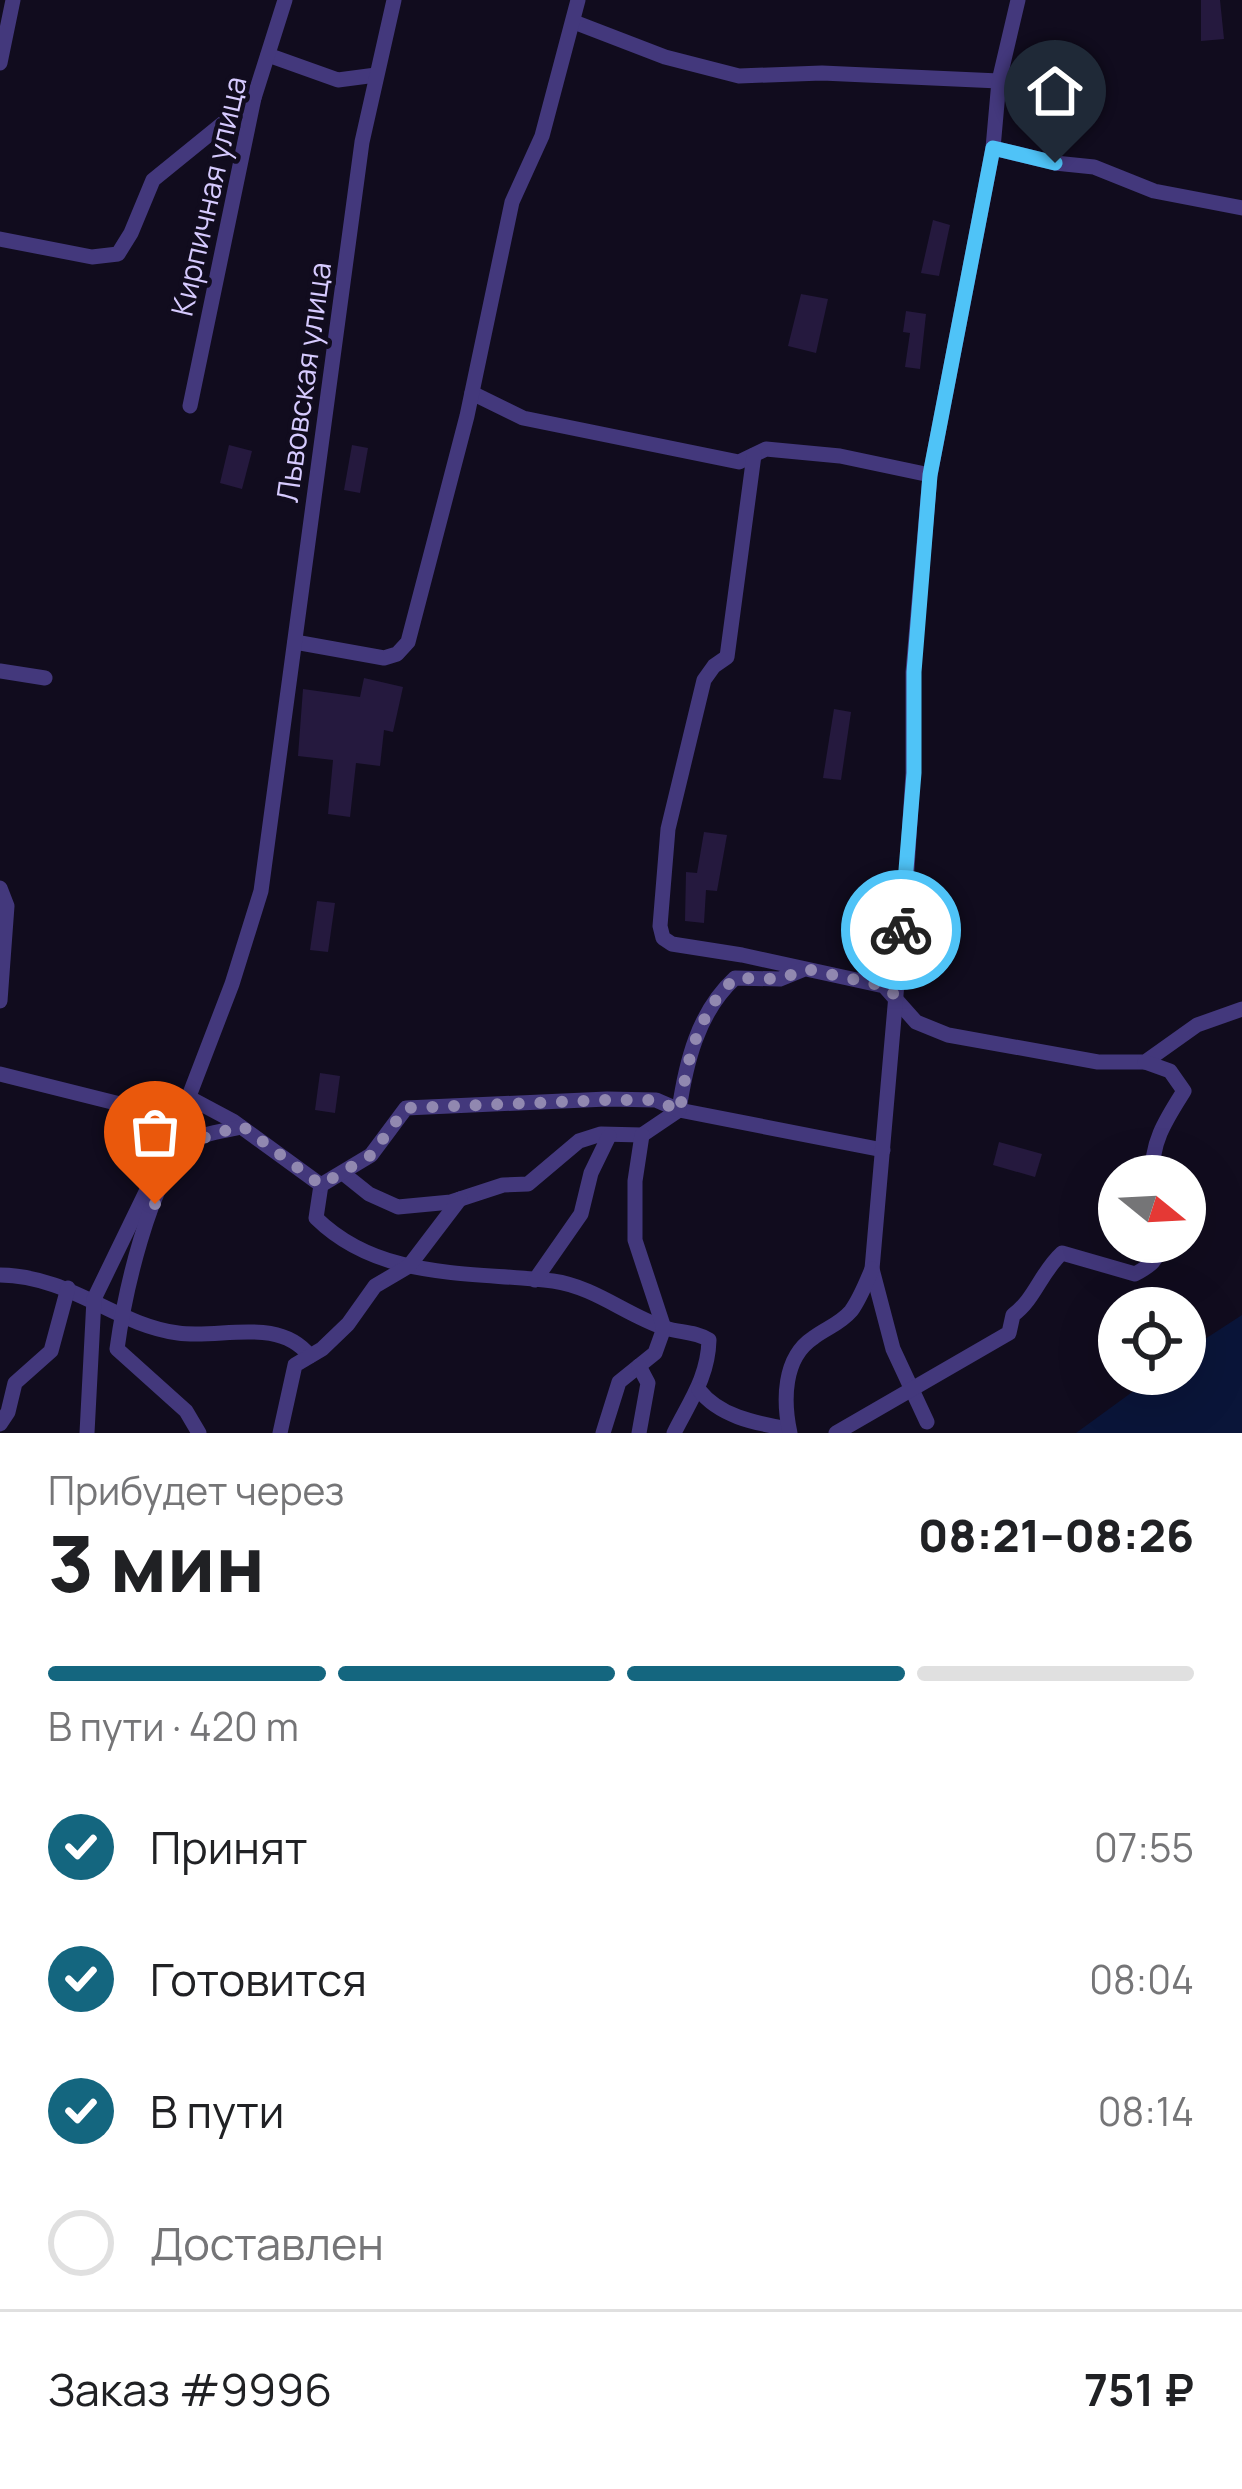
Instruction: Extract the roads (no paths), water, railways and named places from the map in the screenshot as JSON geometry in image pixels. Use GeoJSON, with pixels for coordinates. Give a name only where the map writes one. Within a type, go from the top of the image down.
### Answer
{"type":"FeatureCollection","features":[{"type":"Feature","properties":{"kind":"street"},"geometry":{"type":"LineString","coordinates":[[0,63],[13,0]]}},
{"type":"Feature","properties":{"kind":"street","name":"Кирпичная улица"},"geometry":{"type":"LineString","coordinates":[[190,406],[254,98],[284,0]]}},
{"type":"Feature","properties":{"kind":"street","name":"Львовская улица"},"geometry":{"type":"LineString","coordinates":[[188,1097],[232,984],[261,891],[362,142],[394,0]]}},
{"type":"Feature","properties":{"kind":"street"},"geometry":{"type":"LineString","coordinates":[[296,642],[384,658],[397,654],[408,642],[472,393],[512,202],[542,136],[578,0]]}},
{"type":"Feature","properties":{"kind":"street"},"geometry":{"type":"LineString","coordinates":[[927,1422],[893,1348],[872,1269],[910,831],[914,672],[930,475],[993,148],[999,81],[1018,0]]}},
{"type":"Feature","properties":{"kind":"street"},"geometry":{"type":"LineString","coordinates":[[574,22],[665,57],[739,76],[822,73],[999,81]]}},
{"type":"Feature","properties":{"kind":"street"},"geometry":{"type":"LineString","coordinates":[[268,55],[338,80],[376,75]]}},
{"type":"Feature","properties":{"kind":"street"},"geometry":{"type":"LineString","coordinates":[[0,239],[92,257],[118,254],[153,180],[254,98]]}},
{"type":"Feature","properties":{"kind":"street"},"geometry":{"type":"LineString","coordinates":[[993,148],[1055,163],[1094,166],[1154,191],[1242,208]]}},
{"type":"Feature","properties":{"kind":"street"},"geometry":{"type":"LineString","coordinates":[[472,393],[523,418],[739,461],[766,449],[840,456],[930,475]]}},
{"type":"Feature","properties":{"kind":"street"},"geometry":{"type":"LineString","coordinates":[[754,455],[728,657],[704,680],[668,829],[663,938],[671,944],[884,986],[916,1022],[948,1035],[1099,1062],[1145,1062],[1170,1071],[1184,1091],[1151,1155]]}},
{"type":"Feature","properties":{"kind":"street"},"geometry":{"type":"LineString","coordinates":[[0,670],[44,678]]}},
{"type":"Feature","properties":{"kind":"street"},"geometry":{"type":"LineString","coordinates":[[0,888],[7,906],[0,1001]]}},
{"type":"Feature","properties":{"kind":"street"},"geometry":{"type":"LineString","coordinates":[[680,1111],[685,1064],[714,997],[735,978],[780,979],[806,969]]}},
{"type":"Feature","properties":{"kind":"street"},"geometry":{"type":"LineString","coordinates":[[1145,1062],[1197,1025],[1242,1009]]}},
{"type":"Feature","properties":{"kind":"street"},"geometry":{"type":"LineString","coordinates":[[0,1074],[180,1119]]}},
{"type":"Feature","properties":{"kind":"street"},"geometry":{"type":"LineString","coordinates":[[87,1433],[94,1299],[188,1097],[242,1126],[321,1185]]}},
{"type":"Feature","properties":{"kind":"street"},"geometry":{"type":"LineString","coordinates":[[321,1185],[371,1155],[406,1108],[656,1100],[680,1111],[883,1150]]}},
{"type":"Feature","properties":{"kind":"street"},"geometry":{"type":"LineString","coordinates":[[344,1174],[398,1207],[460,1199],[503,1185],[528,1184],[579,1141],[601,1134],[642,1136],[680,1111]]}},
{"type":"Feature","properties":{"kind":"street"},"geometry":{"type":"LineString","coordinates":[[199,1433],[186,1411],[117,1349],[122,1313],[140,1242],[171,1165],[191,1141],[242,1126]]}},
{"type":"Feature","properties":{"kind":"street"},"geometry":{"type":"LineString","coordinates":[[535,1280],[580,1214],[591,1173],[610,1136]]}},
{"type":"Feature","properties":{"kind":"street"},"geometry":{"type":"LineString","coordinates":[[603,1433],[619,1382],[655,1353],[664,1328],[635,1240],[635,1181],[642,1136]]}},
{"type":"Feature","properties":{"kind":"street"},"geometry":{"type":"LineString","coordinates":[[321,1185],[316,1218],[337,1239],[368,1256],[471,1276],[559,1282],[612,1300],[664,1328],[697,1333],[709,1340],[709,1360],[699,1390],[674,1433]]}},
{"type":"Feature","properties":{"kind":"street"},"geometry":{"type":"LineString","coordinates":[[280,1433],[295,1365],[348,1324],[375,1286],[409,1266],[460,1199]]}},
{"type":"Feature","properties":{"kind":"street"},"geometry":{"type":"LineString","coordinates":[[836,1433],[1010,1334],[1013,1315],[1025,1306],[1044,1269],[1062,1253],[1135,1274],[1154,1263]]}},
{"type":"Feature","properties":{"kind":"street"},"geometry":{"type":"LineString","coordinates":[[699,1390],[708,1402],[748,1422],[789,1431],[786,1393],[792,1364],[809,1340],[852,1309],[872,1269]]}},
{"type":"Feature","properties":{"kind":"street"},"geometry":{"type":"LineString","coordinates":[[0,1275],[68,1288],[178,1333],[263,1332],[298,1340],[310,1356]]}},
{"type":"Feature","properties":{"kind":"street"},"geometry":{"type":"LineString","coordinates":[[0,1424],[15,1383],[51,1351],[68,1288]]}},
{"type":"Feature","properties":{"kind":"street"},"geometry":{"type":"LineString","coordinates":[[639,1366],[648,1383],[639,1433]]}},
{"type":"Feature","properties":{"kind":"water"},"geometry":{"type":"Polygon","coordinates":[[[1242,1315],[1242,1433],[1076,1433],[1128,1395],[1206,1395],[1206,1338],[1242,1315]]]}}]}
